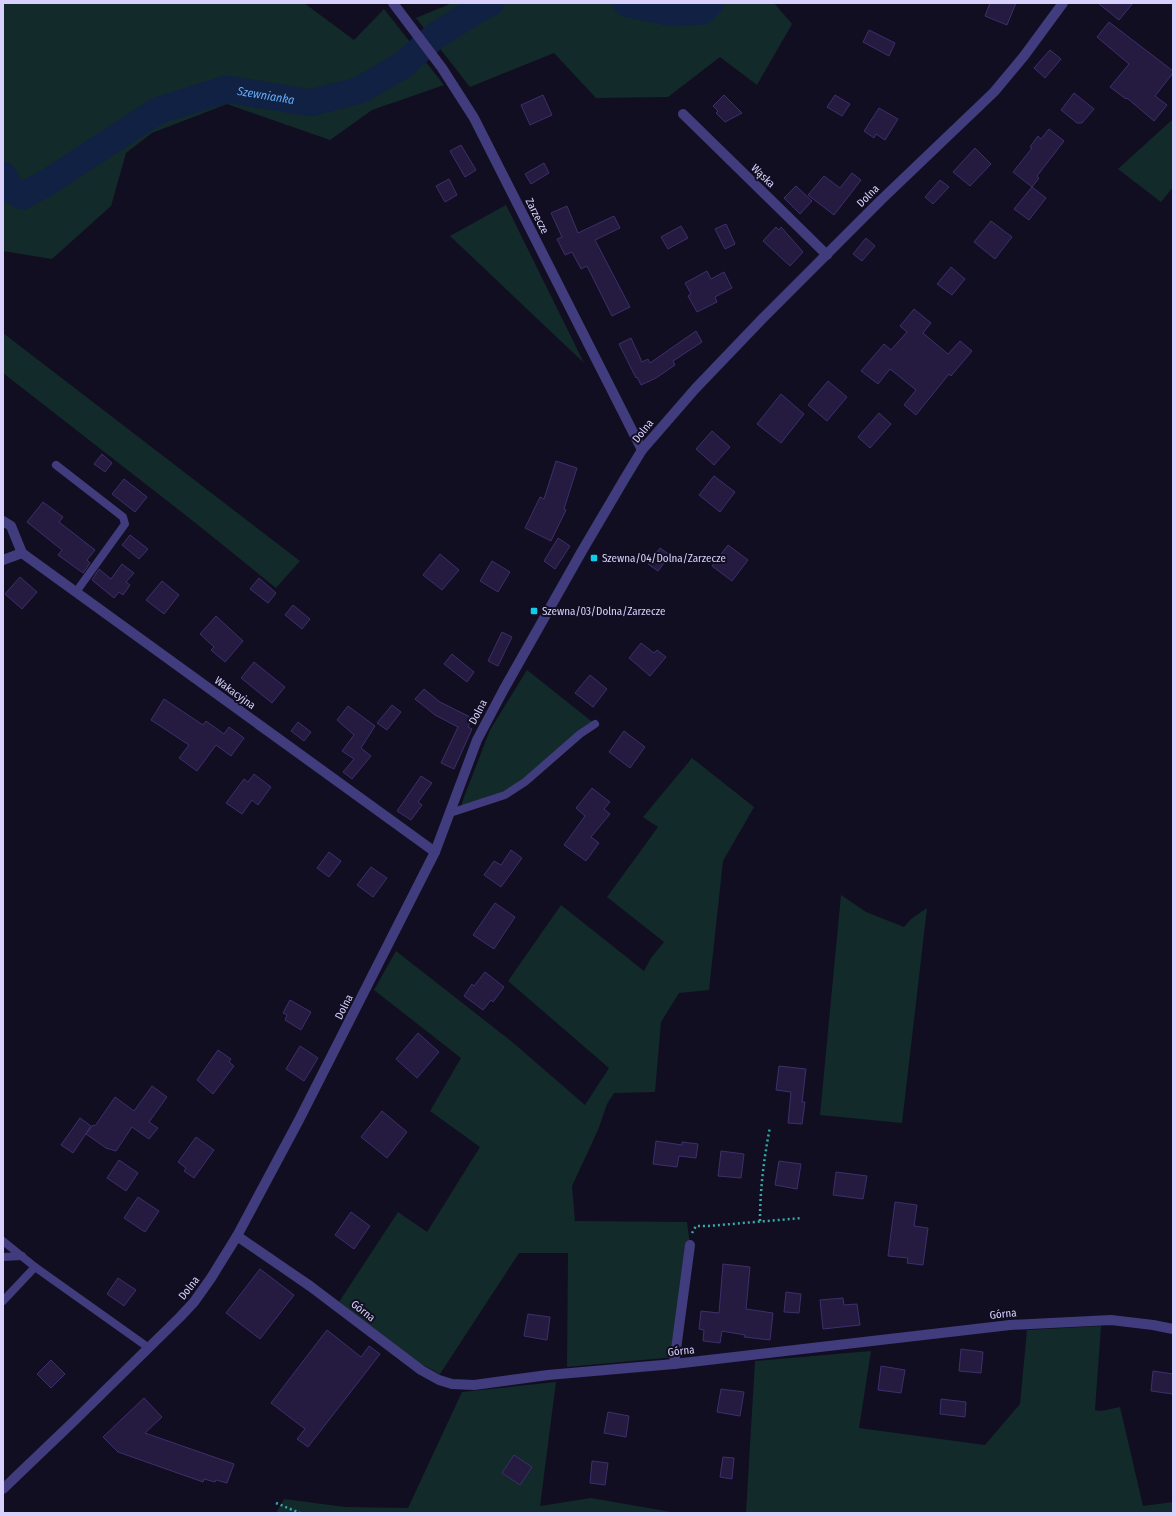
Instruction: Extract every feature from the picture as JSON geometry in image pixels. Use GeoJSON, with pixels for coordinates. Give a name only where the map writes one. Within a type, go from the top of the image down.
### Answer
{"type":"FeatureCollection","features":[{"type":"Feature","properties":{"kind":"street","name":"Zarzecze"},"geometry":{"type":"LineString","coordinates":[[393,3],[442,68],[474,118],[642,450]]}},
{"type":"Feature","properties":{"kind":"street","name":"Dolna"},"geometry":{"type":"LineString","coordinates":[[3,1489],[149,1348],[194,1302],[237,1236],[349,1024],[435,852],[477,740],[504,689],[642,450],[695,389],[881,200],[994,92],[1024,56],[1063,3]]}},
{"type":"Feature","properties":{"kind":"street","name":"Wąska"},"geometry":{"type":"LineString","coordinates":[[683,114],[827,255]]}},
{"type":"Feature","properties":{"kind":"street"},"geometry":{"type":"LineString","coordinates":[[3,522],[11,526],[22,553],[3,560]]}},
{"type":"Feature","properties":{"kind":"street","name":"Wakacyjna"},"geometry":{"type":"LineString","coordinates":[[22,553],[435,852]]}},
{"type":"Feature","properties":{"kind":"street","name":"Górna"},"geometry":{"type":"LineString","coordinates":[[237,1236],[310,1286],[420,1370],[452,1384],[474,1385],[548,1375],[674,1364],[1010,1325],[1111,1320],[1173,1329]]}},
{"type":"Feature","properties":{"kind":"street"},"geometry":{"type":"LineString","coordinates":[[674,1364],[690,1245]]}},
{"type":"Feature","properties":{"kind":"lane"},"geometry":{"type":"LineString","coordinates":[[56,465],[123,517],[125,524],[76,592]]}},
{"type":"Feature","properties":{"kind":"lane"},"geometry":{"type":"LineString","coordinates":[[450,813],[505,795],[525,782],[580,734],[595,724]]}},
{"type":"Feature","properties":{"kind":"lane"},"geometry":{"type":"LineString","coordinates":[[3,1241],[35,1267],[149,1348]]}},
{"type":"Feature","properties":{"kind":"lane"},"geometry":{"type":"LineString","coordinates":[[3,1257],[22,1256]]}},
{"type":"Feature","properties":{"kind":"lane"},"geometry":{"type":"LineString","coordinates":[[3,1301],[35,1267]]}},
{"type":"Feature","properties":{"kind":"path"},"geometry":{"type":"LineString","coordinates":[[760,1222],[760,1200],[764,1161],[770,1127]]}},
{"type":"Feature","properties":{"kind":"path"},"geometry":{"type":"LineString","coordinates":[[690,1245],[691,1235],[696,1226],[802,1218]]}},
{"type":"Feature","properties":{"kind":"path"},"geometry":{"type":"LineString","coordinates":[[276,1503],[300,1513]]}},
{"type":"Feature","properties":{"kind":"green space"},"geometry":{"type":"Polygon","coordinates":[[[3,3],[304,3],[354,40],[384,9],[444,85],[372,110],[330,140],[227,104],[152,133],[126,153],[111,206],[52,259],[3,251],[3,3]]]}},
{"type":"Feature","properties":{"kind":"green space"},"geometry":{"type":"Polygon","coordinates":[[[452,3],[774,3],[792,24],[757,85],[720,57],[668,97],[596,98],[554,53],[470,87],[416,18],[452,3]]]}},
{"type":"Feature","properties":{"kind":"green space"},"geometry":{"type":"Polygon","coordinates":[[[1173,119],[1173,187],[1161,202],[1118,169],[1173,119]]]}},
{"type":"Feature","properties":{"kind":"green space"},"geometry":{"type":"Polygon","coordinates":[[[506,205],[584,363],[450,236],[506,205]]]}},
{"type":"Feature","properties":{"kind":"green space"},"geometry":{"type":"Polygon","coordinates":[[[3,333],[300,561],[276,588],[193,521],[3,373],[3,333]]]}},
{"type":"Feature","properties":{"kind":"green space"},"geometry":{"type":"Polygon","coordinates":[[[527,670],[595,724],[525,782],[460,810],[490,730],[527,670]]]}},
{"type":"Feature","properties":{"kind":"green space"},"geometry":{"type":"Polygon","coordinates":[[[692,758],[754,807],[723,861],[709,990],[679,993],[661,1022],[655,1092],[614,1093],[607,1104],[598,1130],[572,1186],[575,1221],[687,1222],[690,1245],[675,1357],[567,1367],[568,1253],[519,1253],[440,1374],[417,1362],[339,1302],[398,1212],[427,1232],[480,1147],[430,1111],[461,1058],[374,990],[396,951],[511,1041],[585,1105],[609,1068],[508,981],[561,905],[644,971],[651,958],[664,942],[607,897],[658,827],[643,817],[692,758]]]}},
{"type":"Feature","properties":{"kind":"green space"},"geometry":{"type":"Polygon","coordinates":[[[841,895],[866,912],[904,927],[911,919],[927,908],[902,1123],[820,1115],[841,895]]]}},
{"type":"Feature","properties":{"kind":"green space"},"geometry":{"type":"Polygon","coordinates":[[[1101,1326],[1095,1410],[1101,1411],[1120,1407],[1143,1506],[1173,1502],[1173,1513],[746,1513],[755,1361],[871,1351],[859,1428],[985,1445],[1020,1404],[1027,1330],[1101,1326]]]}},
{"type":"Feature","properties":{"kind":"green space"},"geometry":{"type":"Polygon","coordinates":[[[556,1382],[540,1506],[591,1498],[677,1513],[276,1513],[284,1499],[345,1507],[408,1508],[462,1392],[556,1382]]]}},
{"type":"Feature","properties":{"kind":"building"},"geometry":{"type":"Polygon","coordinates":[[[990,3],[1016,3],[1007,25],[985,16],[990,3]]]}},
{"type":"Feature","properties":{"kind":"building"},"geometry":{"type":"Polygon","coordinates":[[[1098,3],[1133,3],[1119,20],[1098,3]]]}},
{"type":"Feature","properties":{"kind":"building"},"geometry":{"type":"Polygon","coordinates":[[[1109,22],[1173,71],[1155,96],[1167,105],[1154,121],[1127,98],[1126,99],[1110,87],[1129,64],[1097,37],[1109,22]]]}},
{"type":"Feature","properties":{"kind":"building"},"geometry":{"type":"Polygon","coordinates":[[[869,30],[895,43],[889,56],[863,42],[869,30]]]}},
{"type":"Feature","properties":{"kind":"building"},"geometry":{"type":"Polygon","coordinates":[[[1050,50],[1061,59],[1045,78],[1034,68],[1050,50]]]}},
{"type":"Feature","properties":{"kind":"building"},"geometry":{"type":"Polygon","coordinates":[[[1074,93],[1094,109],[1082,123],[1077,123],[1061,110],[1074,93]]]}},
{"type":"Feature","properties":{"kind":"building"},"geometry":{"type":"Polygon","coordinates":[[[543,95],[552,115],[530,125],[521,105],[543,95]]]}},
{"type":"Feature","properties":{"kind":"building"},"geometry":{"type":"Polygon","coordinates":[[[724,95],[742,113],[725,122],[716,113],[718,111],[713,106],[724,95]]]}},
{"type":"Feature","properties":{"kind":"building"},"geometry":{"type":"Polygon","coordinates":[[[835,95],[850,104],[842,116],[827,107],[835,95]]]}},
{"type":"Feature","properties":{"kind":"building"},"geometry":{"type":"Polygon","coordinates":[[[879,108],[898,119],[885,140],[876,134],[874,138],[864,131],[879,108]]]}},
{"type":"Feature","properties":{"kind":"building"},"geometry":{"type":"Polygon","coordinates":[[[1049,129],[1064,141],[1037,176],[1039,178],[1032,187],[1013,172],[1032,148],[1030,147],[1038,136],[1041,139],[1049,129]]]}},
{"type":"Feature","properties":{"kind":"building"},"geometry":{"type":"Polygon","coordinates":[[[461,145],[476,170],[465,177],[450,151],[461,145]]]}},
{"type":"Feature","properties":{"kind":"building"},"geometry":{"type":"Polygon","coordinates":[[[975,148],[991,164],[970,186],[953,172],[975,148]]]}},
{"type":"Feature","properties":{"kind":"building"},"geometry":{"type":"Polygon","coordinates":[[[544,163],[549,173],[531,184],[525,174],[544,163]]]}},
{"type":"Feature","properties":{"kind":"building"},"geometry":{"type":"Polygon","coordinates":[[[852,173],[861,180],[834,215],[808,195],[824,176],[840,188],[852,173]]]}},
{"type":"Feature","properties":{"kind":"building"},"geometry":{"type":"Polygon","coordinates":[[[449,179],[457,195],[445,202],[436,186],[449,179]]]}},
{"type":"Feature","properties":{"kind":"building"},"geometry":{"type":"Polygon","coordinates":[[[940,180],[949,187],[933,204],[925,197],[940,180]]]}},
{"type":"Feature","properties":{"kind":"building"},"geometry":{"type":"Polygon","coordinates":[[[796,186],[812,201],[800,214],[784,198],[796,186]]]}},
{"type":"Feature","properties":{"kind":"building"},"geometry":{"type":"Polygon","coordinates":[[[1032,187],[1046,198],[1029,220],[1014,209],[1032,187]]]}},
{"type":"Feature","properties":{"kind":"building"},"geometry":{"type":"Polygon","coordinates":[[[567,206],[578,233],[614,216],[620,228],[595,240],[630,307],[612,316],[587,266],[581,269],[572,252],[565,255],[557,239],[562,237],[551,213],[567,206]]]}},
{"type":"Feature","properties":{"kind":"building"},"geometry":{"type":"Polygon","coordinates":[[[991,221],[1012,237],[995,259],[974,242],[991,221]]]}},
{"type":"Feature","properties":{"kind":"building"},"geometry":{"type":"Polygon","coordinates":[[[726,224],[735,244],[725,249],[715,229],[726,224]]]}},
{"type":"Feature","properties":{"kind":"building"},"geometry":{"type":"Polygon","coordinates":[[[681,226],[688,238],[668,249],[661,237],[681,226]]]}},
{"type":"Feature","properties":{"kind":"building"},"geometry":{"type":"Polygon","coordinates":[[[776,227],[779,230],[781,227],[803,252],[790,266],[763,241],[776,227]]]}},
{"type":"Feature","properties":{"kind":"building"},"geometry":{"type":"Polygon","coordinates":[[[866,238],[875,246],[862,261],[853,254],[866,238]]]}},
{"type":"Feature","properties":{"kind":"building"},"geometry":{"type":"Polygon","coordinates":[[[951,267],[965,279],[952,295],[937,284],[951,267]]]}},
{"type":"Feature","properties":{"kind":"building"},"geometry":{"type":"Polygon","coordinates":[[[707,271],[711,279],[724,272],[732,288],[715,297],[717,302],[697,312],[688,296],[691,294],[685,283],[707,271]]]}},
{"type":"Feature","properties":{"kind":"building"},"geometry":{"type":"Polygon","coordinates":[[[914,309],[931,323],[923,333],[948,354],[960,341],[972,351],[951,376],[949,374],[916,415],[904,405],[916,390],[890,369],[878,384],[861,371],[884,344],[891,350],[907,332],[900,326],[914,309]]]}},
{"type":"Feature","properties":{"kind":"building"},"geometry":{"type":"Polygon","coordinates":[[[696,331],[702,342],[673,361],[675,365],[656,378],[641,385],[619,344],[631,338],[642,362],[648,359],[650,363],[696,331]]]}},
{"type":"Feature","properties":{"kind":"building"},"geometry":{"type":"Polygon","coordinates":[[[828,381],[847,397],[827,421],[808,405],[828,381]]]}},
{"type":"Feature","properties":{"kind":"building"},"geometry":{"type":"Polygon","coordinates":[[[781,394],[804,414],[781,443],[757,424],[781,394]]]}},
{"type":"Feature","properties":{"kind":"building"},"geometry":{"type":"Polygon","coordinates":[[[879,413],[891,424],[870,448],[858,437],[879,413]]]}},
{"type":"Feature","properties":{"kind":"building"},"geometry":{"type":"Polygon","coordinates":[[[712,431],[730,447],[714,465],[696,449],[712,431]]]}},
{"type":"Feature","properties":{"kind":"building"},"geometry":{"type":"Polygon","coordinates":[[[102,454],[112,463],[105,472],[94,464],[102,454]]]}},
{"type":"Feature","properties":{"kind":"building"},"geometry":{"type":"Polygon","coordinates":[[[556,461],[577,468],[564,509],[566,510],[551,541],[525,528],[540,497],[544,499],[556,461]]]}},
{"type":"Feature","properties":{"kind":"building"},"geometry":{"type":"Polygon","coordinates":[[[714,476],[735,492],[720,512],[699,495],[714,476]]]}},
{"type":"Feature","properties":{"kind":"building"},"geometry":{"type":"Polygon","coordinates":[[[124,479],[147,497],[135,512],[112,494],[124,479]]]}},
{"type":"Feature","properties":{"kind":"building"},"geometry":{"type":"Polygon","coordinates":[[[43,502],[63,517],[59,522],[95,550],[87,560],[90,563],[83,573],[58,555],[62,550],[27,522],[43,502]]]}},
{"type":"Feature","properties":{"kind":"building"},"geometry":{"type":"Polygon","coordinates":[[[130,535],[148,549],[139,559],[122,545],[130,535]]]}},
{"type":"Feature","properties":{"kind":"building"},"geometry":{"type":"Polygon","coordinates":[[[558,538],[570,546],[555,569],[544,561],[558,538]]]}},
{"type":"Feature","properties":{"kind":"building"},"geometry":{"type":"Polygon","coordinates":[[[728,545],[748,560],[732,581],[712,566],[728,545]]]}},
{"type":"Feature","properties":{"kind":"building"},"geometry":{"type":"Polygon","coordinates":[[[660,548],[670,555],[658,571],[648,564],[660,548]]]}},
{"type":"Feature","properties":{"kind":"building"},"geometry":{"type":"Polygon","coordinates":[[[440,554],[459,570],[442,590],[423,575],[440,554]]]}},
{"type":"Feature","properties":{"kind":"building"},"geometry":{"type":"Polygon","coordinates":[[[492,561],[510,572],[498,592],[480,581],[492,561]]]}},
{"type":"Feature","properties":{"kind":"building"},"geometry":{"type":"Polygon","coordinates":[[[122,564],[134,573],[126,582],[130,585],[123,595],[119,592],[114,598],[92,580],[99,569],[111,579],[122,564]]]}},
{"type":"Feature","properties":{"kind":"building"},"geometry":{"type":"Polygon","coordinates":[[[20,577],[37,592],[22,609],[5,594],[20,577]]]}},
{"type":"Feature","properties":{"kind":"building"},"geometry":{"type":"Polygon","coordinates":[[[259,578],[276,593],[268,603],[250,589],[259,578]]]}},
{"type":"Feature","properties":{"kind":"building"},"geometry":{"type":"Polygon","coordinates":[[[162,581],[179,595],[164,614],[146,600],[162,581]]]}},
{"type":"Feature","properties":{"kind":"building"},"geometry":{"type":"Polygon","coordinates":[[[293,605],[310,619],[302,629],[285,615],[293,605]]]}},
{"type":"Feature","properties":{"kind":"building"},"geometry":{"type":"Polygon","coordinates":[[[216,616],[243,641],[225,662],[211,650],[214,647],[200,634],[216,616]]]}},
{"type":"Feature","properties":{"kind":"building"},"geometry":{"type":"Polygon","coordinates":[[[502,632],[512,637],[498,666],[488,661],[502,632]]]}},
{"type":"Feature","properties":{"kind":"building"},"geometry":{"type":"Polygon","coordinates":[[[641,643],[654,653],[657,650],[666,657],[650,676],[629,658],[641,643]]]}},
{"type":"Feature","properties":{"kind":"building"},"geometry":{"type":"Polygon","coordinates":[[[452,654],[474,672],[467,682],[444,664],[452,654]]]}},
{"type":"Feature","properties":{"kind":"building"},"geometry":{"type":"Polygon","coordinates":[[[254,662],[285,687],[272,703],[241,678],[254,662]]]}},
{"type":"Feature","properties":{"kind":"building"},"geometry":{"type":"Polygon","coordinates":[[[590,675],[607,689],[593,707],[575,693],[590,675]]]}},
{"type":"Feature","properties":{"kind":"building"},"geometry":{"type":"Polygon","coordinates":[[[424,689],[440,702],[472,718],[468,727],[472,729],[454,769],[441,763],[458,727],[435,715],[415,699],[424,689]]]}},
{"type":"Feature","properties":{"kind":"building"},"geometry":{"type":"Polygon","coordinates":[[[164,699],[203,725],[206,721],[224,734],[229,727],[244,738],[231,756],[216,745],[197,771],[179,758],[189,745],[151,720],[164,699]]]}},
{"type":"Feature","properties":{"kind":"building"},"geometry":{"type":"Polygon","coordinates":[[[392,705],[401,712],[387,730],[377,723],[392,705]]]}},
{"type":"Feature","properties":{"kind":"building"},"geometry":{"type":"Polygon","coordinates":[[[348,706],[375,726],[361,748],[371,756],[352,779],[343,772],[354,759],[342,751],[354,735],[337,720],[348,706]]]}},
{"type":"Feature","properties":{"kind":"building"},"geometry":{"type":"Polygon","coordinates":[[[298,722],[311,732],[304,741],[291,731],[298,722]]]}},
{"type":"Feature","properties":{"kind":"building"},"geometry":{"type":"Polygon","coordinates":[[[624,731],[645,747],[630,768],[609,752],[624,731]]]}},
{"type":"Feature","properties":{"kind":"building"},"geometry":{"type":"Polygon","coordinates":[[[254,774],[271,787],[258,805],[252,800],[242,814],[226,803],[244,779],[248,782],[254,774]]]}},
{"type":"Feature","properties":{"kind":"building"},"geometry":{"type":"Polygon","coordinates":[[[421,776],[432,783],[418,802],[422,805],[411,820],[397,811],[421,776]]]}},
{"type":"Feature","properties":{"kind":"building"},"geometry":{"type":"Polygon","coordinates":[[[592,788],[610,802],[604,809],[610,814],[591,837],[599,843],[586,861],[564,845],[585,816],[576,808],[592,788]]]}},
{"type":"Feature","properties":{"kind":"building"},"geometry":{"type":"Polygon","coordinates":[[[511,850],[522,858],[501,887],[484,875],[494,861],[501,865],[511,850]]]}},
{"type":"Feature","properties":{"kind":"building"},"geometry":{"type":"Polygon","coordinates":[[[329,852],[341,861],[329,877],[317,868],[329,852]]]}},
{"type":"Feature","properties":{"kind":"building"},"geometry":{"type":"Polygon","coordinates":[[[371,867],[387,878],[373,897],[357,885],[371,867]]]}},
{"type":"Feature","properties":{"kind":"building"},"geometry":{"type":"Polygon","coordinates":[[[495,903],[515,917],[494,949],[473,935],[495,903]]]}},
{"type":"Feature","properties":{"kind":"building"},"geometry":{"type":"Polygon","coordinates":[[[485,972],[504,987],[493,1002],[491,1000],[483,1010],[464,996],[472,984],[474,986],[485,972]]]}},
{"type":"Feature","properties":{"kind":"building"},"geometry":{"type":"Polygon","coordinates":[[[290,1000],[311,1012],[301,1030],[285,1020],[287,1015],[283,1013],[290,1000]]]}},
{"type":"Feature","properties":{"kind":"building"},"geometry":{"type":"Polygon","coordinates":[[[418,1033],[439,1052],[417,1078],[396,1059],[418,1033]]]}},
{"type":"Feature","properties":{"kind":"building"},"geometry":{"type":"Polygon","coordinates":[[[300,1046],[318,1058],[304,1081],[286,1069],[300,1046]]]}},
{"type":"Feature","properties":{"kind":"building"},"geometry":{"type":"Polygon","coordinates":[[[218,1050],[231,1059],[229,1062],[234,1066],[213,1094],[197,1080],[218,1050]]]}},
{"type":"Feature","properties":{"kind":"building"},"geometry":{"type":"Polygon","coordinates":[[[779,1066],[806,1069],[802,1102],[805,1102],[802,1124],[788,1123],[791,1092],[776,1090],[779,1066]]]}},
{"type":"Feature","properties":{"kind":"building"},"geometry":{"type":"Polygon","coordinates":[[[152,1086],[167,1097],[149,1122],[158,1128],[149,1139],[132,1127],[116,1151],[106,1148],[86,1134],[93,1125],[95,1126],[115,1097],[134,1111],[152,1086]]]}},
{"type":"Feature","properties":{"kind":"building"},"geometry":{"type":"Polygon","coordinates":[[[382,1111],[407,1132],[387,1158],[361,1137],[382,1111]]]}},
{"type":"Feature","properties":{"kind":"building"},"geometry":{"type":"Polygon","coordinates":[[[80,1118],[91,1126],[73,1153],[61,1145],[80,1118]]]}},
{"type":"Feature","properties":{"kind":"building"},"geometry":{"type":"Polygon","coordinates":[[[196,1137],[214,1150],[194,1178],[184,1171],[186,1168],[178,1162],[196,1137]]]}},
{"type":"Feature","properties":{"kind":"building"},"geometry":{"type":"Polygon","coordinates":[[[656,1141],[682,1145],[682,1142],[698,1144],[696,1158],[679,1156],[677,1167],[653,1164],[656,1141]]]}},
{"type":"Feature","properties":{"kind":"building"},"geometry":{"type":"Polygon","coordinates":[[[721,1151],[744,1154],[741,1178],[718,1176],[721,1151]]]}},
{"type":"Feature","properties":{"kind":"building"},"geometry":{"type":"Polygon","coordinates":[[[119,1160],[138,1173],[126,1191],[107,1178],[119,1160]]]}},
{"type":"Feature","properties":{"kind":"building"},"geometry":{"type":"Polygon","coordinates":[[[779,1161],[801,1164],[797,1189],[775,1185],[779,1161]]]}},
{"type":"Feature","properties":{"kind":"building"},"geometry":{"type":"Polygon","coordinates":[[[836,1172],[867,1176],[863,1199],[833,1195],[836,1172]]]}},
{"type":"Feature","properties":{"kind":"building"},"geometry":{"type":"Polygon","coordinates":[[[138,1197],[159,1211],[145,1232],[124,1218],[138,1197]]]}},
{"type":"Feature","properties":{"kind":"building"},"geometry":{"type":"Polygon","coordinates":[[[895,1202],[917,1205],[914,1226],[928,1228],[923,1265],[907,1263],[908,1258],[888,1256],[895,1202]]]}},
{"type":"Feature","properties":{"kind":"building"},"geometry":{"type":"Polygon","coordinates":[[[351,1212],[370,1226],[354,1249],[335,1235],[351,1212]]]}},
{"type":"Feature","properties":{"kind":"building"},"geometry":{"type":"Polygon","coordinates":[[[723,1264],[750,1267],[746,1309],[773,1313],[770,1340],[744,1337],[745,1335],[722,1331],[720,1343],[703,1341],[704,1330],[699,1329],[701,1311],[719,1313],[723,1264]]]}},
{"type":"Feature","properties":{"kind":"building"},"geometry":{"type":"Polygon","coordinates":[[[260,1269],[294,1295],[260,1339],[226,1313],[260,1269]]]}},
{"type":"Feature","properties":{"kind":"building"},"geometry":{"type":"Polygon","coordinates":[[[118,1278],[136,1290],[124,1306],[107,1294],[118,1278]]]}},
{"type":"Feature","properties":{"kind":"building"},"geometry":{"type":"Polygon","coordinates":[[[786,1292],[801,1294],[799,1313],[784,1312],[786,1292]]]}},
{"type":"Feature","properties":{"kind":"building"},"geometry":{"type":"Polygon","coordinates":[[[843,1298],[844,1305],[857,1304],[860,1325],[823,1329],[820,1300],[843,1298]]]}},
{"type":"Feature","properties":{"kind":"building"},"geometry":{"type":"Polygon","coordinates":[[[528,1314],[550,1317],[547,1340],[524,1336],[528,1314]]]}},
{"type":"Feature","properties":{"kind":"building"},"geometry":{"type":"Polygon","coordinates":[[[327,1330],[361,1357],[369,1346],[380,1354],[308,1447],[297,1439],[305,1429],[271,1403],[327,1330]]]}},
{"type":"Feature","properties":{"kind":"building"},"geometry":{"type":"Polygon","coordinates":[[[961,1349],[983,1352],[981,1373],[959,1371],[961,1349]]]}},
{"type":"Feature","properties":{"kind":"building"},"geometry":{"type":"Polygon","coordinates":[[[51,1360],[65,1374],[51,1388],[37,1374],[51,1360]]]}},
{"type":"Feature","properties":{"kind":"building"},"geometry":{"type":"Polygon","coordinates":[[[881,1366],[905,1370],[901,1393],[878,1390],[881,1366]]]}},
{"type":"Feature","properties":{"kind":"building"},"geometry":{"type":"Polygon","coordinates":[[[1153,1371],[1173,1374],[1173,1394],[1151,1391],[1153,1371]]]}},
{"type":"Feature","properties":{"kind":"building"},"geometry":{"type":"Polygon","coordinates":[[[721,1389],[744,1392],[740,1416],[717,1412],[721,1389]]]}},
{"type":"Feature","properties":{"kind":"building"},"geometry":{"type":"Polygon","coordinates":[[[144,1398],[162,1417],[145,1433],[234,1464],[227,1483],[204,1479],[203,1482],[118,1452],[103,1437],[144,1398]]]}},
{"type":"Feature","properties":{"kind":"building"},"geometry":{"type":"Polygon","coordinates":[[[941,1399],[966,1402],[965,1417],[940,1414],[941,1399]]]}},
{"type":"Feature","properties":{"kind":"building"},"geometry":{"type":"Polygon","coordinates":[[[608,1412],[629,1416],[626,1437],[604,1433],[608,1412]]]}},
{"type":"Feature","properties":{"kind":"building"},"geometry":{"type":"Polygon","coordinates":[[[514,1455],[532,1467],[520,1485],[502,1473],[514,1455]]]}},
{"type":"Feature","properties":{"kind":"building"},"geometry":{"type":"Polygon","coordinates":[[[723,1457],[734,1458],[732,1479],[720,1477],[723,1457]]]}},
{"type":"Feature","properties":{"kind":"building"},"geometry":{"type":"Polygon","coordinates":[[[592,1461],[608,1463],[605,1485],[590,1483],[592,1461]]]}},
{"type":"Feature","properties":{"kind":"waterway","name":"Szewnianka"},"geometry":{"type":"LineString","coordinates":[[3,175],[11,190],[22,196],[48,182],[157,111],[227,89],[310,103],[360,90],[403,65],[435,36],[483,6],[491,3]]}},
{"type":"Feature","properties":{"kind":"waterway","name":"Szewnianka"},"geometry":{"type":"LineString","coordinates":[[626,3],[672,13],[703,11],[710,3]]}},
{"type":"Feature","properties":{"kind":"place","name":"Szewna/04/Dolna/Zarzecze"},"geometry":{"type":"Point","coordinates":[594,558]}},
{"type":"Feature","properties":{"kind":"place","name":"Szewna/03/Dolna/Zarzecze"},"geometry":{"type":"Point","coordinates":[534,611]}}]}
